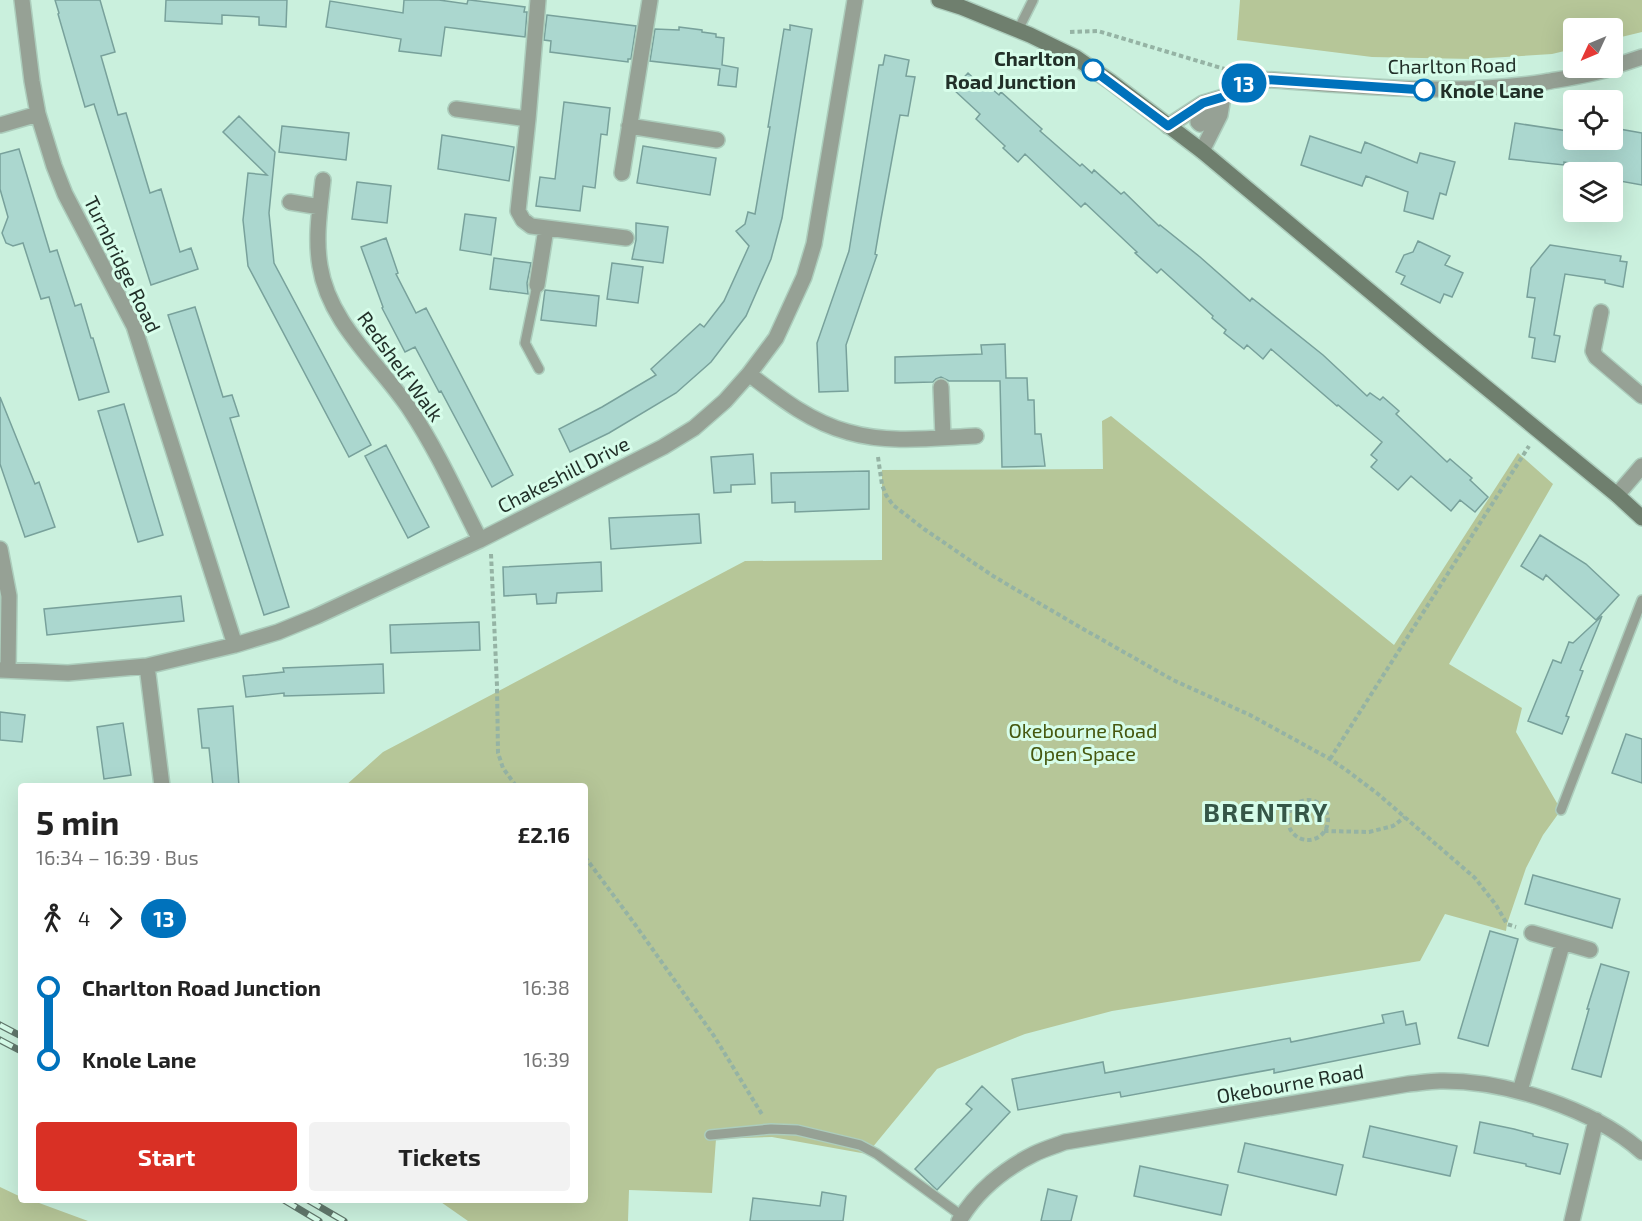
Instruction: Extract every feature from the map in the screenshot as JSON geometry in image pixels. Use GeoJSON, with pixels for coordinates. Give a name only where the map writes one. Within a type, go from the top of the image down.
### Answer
{"type":"FeatureCollection","features":[{"type":"Feature","properties":{"kind":"street","name":"Turnbridge Road"},"geometry":{"type":"LineString","coordinates":[[22,0],[38,114],[54,166],[65,194],[134,326],[235,645]]}},
{"type":"Feature","properties":{"kind":"street"},"geometry":{"type":"LineString","coordinates":[[538,0],[518,211],[523,220],[531,226],[626,238]]}},
{"type":"Feature","properties":{"kind":"street"},"geometry":{"type":"LineString","coordinates":[[622,173],[650,0]]}},
{"type":"Feature","properties":{"kind":"street","name":"Chakeshill Drive"},"geometry":{"type":"LineString","coordinates":[[4,670],[68,673],[147,666],[278,632],[485,538],[671,442],[702,421],[725,401],[776,338],[804,277],[814,244],[855,0]]}},
{"type":"Feature","properties":{"kind":"street"},"geometry":{"type":"LineString","coordinates":[[939,0],[1024,32],[1075,57],[1111,82],[1202,151],[1642,518]]}},
{"type":"Feature","properties":{"kind":"street","name":"Charlton Road"},"geometry":{"type":"LineString","coordinates":[[1623,63],[1642,57]]}},
{"type":"Feature","properties":{"kind":"street","name":"Charlton Road"},"geometry":{"type":"LineString","coordinates":[[1168,126],[1203,103],[1223,97],[1242,84],[1257,79],[1424,90],[1511,87],[1569,78]]}},
{"type":"Feature","properties":{"kind":"street"},"geometry":{"type":"LineString","coordinates":[[1202,151],[1220,115],[1223,97]]}},
{"type":"Feature","properties":{"kind":"street"},"geometry":{"type":"LineString","coordinates":[[456,109],[528,119]]}},
{"type":"Feature","properties":{"kind":"street"},"geometry":{"type":"LineString","coordinates":[[0,125],[38,114]]}},
{"type":"Feature","properties":{"kind":"street"},"geometry":{"type":"LineString","coordinates":[[629,126],[717,140]]}},
{"type":"Feature","properties":{"kind":"street","name":"Redshelf Walk"},"geometry":{"type":"LineString","coordinates":[[323,180],[318,234],[320,266],[334,307],[349,331],[412,412],[485,538]]}},
{"type":"Feature","properties":{"kind":"street"},"geometry":{"type":"LineString","coordinates":[[290,202],[320,207]]}},
{"type":"Feature","properties":{"kind":"street"},"geometry":{"type":"LineString","coordinates":[[537,285],[546,229]]}},
{"type":"Feature","properties":{"kind":"street"},"geometry":{"type":"LineString","coordinates":[[1600,312],[1593,351],[1596,357],[1642,396]]}},
{"type":"Feature","properties":{"kind":"street"},"geometry":{"type":"LineString","coordinates":[[748,374],[803,413],[847,432],[877,438],[976,436]]}},
{"type":"Feature","properties":{"kind":"street"},"geometry":{"type":"LineString","coordinates":[[941,387],[943,437]]}},
{"type":"Feature","properties":{"kind":"street"},"geometry":{"type":"LineString","coordinates":[[1617,495],[1642,465]]}},
{"type":"Feature","properties":{"kind":"street"},"geometry":{"type":"LineString","coordinates":[[0,549],[9,596],[4,670]]}},
{"type":"Feature","properties":{"kind":"street"},"geometry":{"type":"LineString","coordinates":[[147,666],[162,783]]}},
{"type":"Feature","properties":{"kind":"street"},"geometry":{"type":"LineString","coordinates":[[1532,933],[1590,950]]}},
{"type":"Feature","properties":{"kind":"street"},"geometry":{"type":"LineString","coordinates":[[1520,1091],[1563,942]]}},
{"type":"Feature","properties":{"kind":"street","name":"Okebourne Road"},"geometry":{"type":"LineString","coordinates":[[961,1218],[987,1185],[1035,1153],[1065,1142],[1408,1084],[1440,1081],[1472,1083],[1520,1091],[1596,1120],[1642,1152]]}},
{"type":"Feature","properties":{"kind":"street"},"geometry":{"type":"LineString","coordinates":[[1572,1221],[1596,1120]]}},
{"type":"Feature","properties":{"kind":"lane"},"geometry":{"type":"LineString","coordinates":[[1024,32],[1033,0]]}},
{"type":"Feature","properties":{"kind":"lane"},"geometry":{"type":"LineString","coordinates":[[537,285],[525,343],[539,369]]}},
{"type":"Feature","properties":{"kind":"lane"},"geometry":{"type":"LineString","coordinates":[[1561,810],[1642,600]]}},
{"type":"Feature","properties":{"kind":"lane"},"geometry":{"type":"LineString","coordinates":[[710,1135],[771,1129],[797,1130],[860,1145],[895,1167],[961,1218]]}},
{"type":"Feature","properties":{"kind":"path"},"geometry":{"type":"LineString","coordinates":[[1064,33],[1098,30],[1257,79]]}},
{"type":"Feature","properties":{"kind":"path"},"geometry":{"type":"LineString","coordinates":[[1330,759],[1539,431]]}},
{"type":"Feature","properties":{"kind":"path"},"geometry":{"type":"LineString","coordinates":[[877,438],[882,485],[886,495],[893,505],[924,529],[993,576],[1173,680],[1250,716],[1330,759],[1378,794],[1475,878],[1496,905],[1507,924],[1532,933]]}},
{"type":"Feature","properties":{"kind":"path"},"geometry":{"type":"LineString","coordinates":[[485,538],[497,686],[498,753],[503,768],[514,783]]}},
{"type":"Feature","properties":{"kind":"path"},"geometry":{"type":"LineString","coordinates":[[1324,831],[1327,825],[1327,815],[1323,807],[1315,801],[1305,800],[1297,803],[1290,810],[1287,819],[1290,828],[1296,836],[1305,840],[1314,838],[1324,831],[1369,832],[1393,826],[1405,817]]}},
{"type":"Feature","properties":{"kind":"path"},"geometry":{"type":"LineString","coordinates":[[588,861],[714,1036],[771,1129]]}},
{"type":"Feature","properties":{"kind":"green space"},"geometry":{"type":"Polygon","coordinates":[[[1240,0],[1642,0],[1642,32],[1623,37],[1623,18],[1563,18],[1563,51],[1552,54],[1472,59],[1372,57],[1237,40],[1240,0]]]}},
{"type":"Feature","properties":{"kind":"green space","name":"Okebourne Road Open Space"},"geometry":{"type":"Polygon","coordinates":[[[1111,416],[1394,645],[1518,453],[1553,484],[1449,664],[1522,708],[1516,732],[1561,810],[1543,835],[1526,868],[1506,931],[1445,914],[1420,961],[1112,1011],[1025,1034],[937,1069],[867,1154],[772,1137],[716,1139],[712,1193],[629,1190],[628,1221],[468,1221],[442,1203],[588,1203],[588,783],[348,783],[383,752],[745,561],[882,560],[882,470],[1103,469],[1102,421],[1111,416]]]}},
{"type":"Feature","properties":{"kind":"green space"},"geometry":{"type":"Polygon","coordinates":[[[0,1187],[18,1196],[18,1203],[39,1203],[88,1221],[0,1221],[0,1187]]]}},
{"type":"Feature","properties":{"kind":"building"},"geometry":{"type":"Polygon","coordinates":[[[55,0],[100,0],[115,52],[101,56],[118,115],[126,113],[150,193],[161,189],[180,252],[191,248],[198,269],[151,285],[94,104],[85,107],[55,0]]]}},
{"type":"Feature","properties":{"kind":"building"},"geometry":{"type":"Polygon","coordinates":[[[166,0],[287,0],[286,27],[259,25],[259,17],[222,15],[222,24],[165,21],[166,0]]]}},
{"type":"Feature","properties":{"kind":"building"},"geometry":{"type":"Polygon","coordinates":[[[404,0],[439,0],[467,4],[470,0],[525,7],[524,12],[527,12],[525,37],[445,27],[441,56],[399,51],[401,39],[326,27],[330,1],[403,13],[404,0]]]}},
{"type":"Feature","properties":{"kind":"building"},"geometry":{"type":"Polygon","coordinates":[[[547,15],[636,26],[631,59],[628,59],[628,62],[550,52],[551,41],[544,40],[547,15]]]}},
{"type":"Feature","properties":{"kind":"building"},"geometry":{"type":"Polygon","coordinates":[[[790,25],[812,29],[782,218],[771,259],[746,316],[711,362],[676,393],[609,433],[570,452],[559,429],[656,375],[651,369],[700,324],[704,327],[724,301],[749,246],[736,231],[745,224],[748,212],[755,214],[784,29],[790,30],[790,25]]]}},
{"type":"Feature","properties":{"kind":"building"},"geometry":{"type":"Polygon","coordinates":[[[679,27],[702,30],[702,32],[724,38],[722,65],[738,68],[736,87],[718,85],[720,69],[650,61],[655,29],[679,30],[679,27]]]}},
{"type":"Feature","properties":{"kind":"building"},"geometry":{"type":"Polygon","coordinates":[[[885,55],[909,60],[906,76],[915,77],[908,116],[900,115],[875,254],[877,255],[846,345],[848,391],[819,392],[817,343],[849,251],[879,65],[883,65],[885,55]]]}},
{"type":"Feature","properties":{"kind":"building"},"geometry":{"type":"Polygon","coordinates":[[[968,73],[983,87],[986,84],[999,95],[1001,92],[1042,129],[1040,131],[1080,166],[1082,164],[1092,173],[1094,170],[1121,194],[1124,192],[1159,226],[1200,257],[1250,301],[1252,298],[1323,355],[1367,396],[1370,393],[1380,400],[1383,397],[1399,411],[1396,414],[1447,462],[1450,459],[1472,478],[1470,480],[1488,497],[1475,512],[1460,500],[1451,511],[1411,476],[1398,490],[1371,467],[1377,460],[1371,455],[1382,442],[1271,349],[1263,359],[1247,345],[1244,349],[1224,333],[1226,330],[1212,318],[1213,316],[1161,269],[1157,273],[1085,203],[1081,207],[1025,154],[1018,162],[1003,148],[1005,146],[976,119],[980,114],[953,89],[968,73]]]}},
{"type":"Feature","properties":{"kind":"building"},"geometry":{"type":"Polygon","coordinates":[[[564,102],[610,108],[607,135],[601,134],[595,188],[583,186],[580,211],[536,206],[540,177],[555,179],[564,102]]]}},
{"type":"Feature","properties":{"kind":"building"},"geometry":{"type":"Polygon","coordinates":[[[239,116],[275,152],[269,213],[274,263],[371,445],[349,457],[248,266],[243,220],[248,173],[267,175],[223,132],[239,116]]]}},
{"type":"Feature","properties":{"kind":"building"},"geometry":{"type":"Polygon","coordinates":[[[1515,123],[1563,130],[1563,150],[1623,150],[1623,130],[1642,133],[1642,185],[1623,182],[1623,162],[1563,162],[1563,165],[1509,159],[1515,123]]]}},
{"type":"Feature","properties":{"kind":"building"},"geometry":{"type":"Polygon","coordinates":[[[282,126],[349,133],[346,160],[279,152],[282,126]]]}},
{"type":"Feature","properties":{"kind":"building"},"geometry":{"type":"Polygon","coordinates":[[[442,135],[514,147],[509,181],[438,169],[442,135]]]}},
{"type":"Feature","properties":{"kind":"building"},"geometry":{"type":"Polygon","coordinates":[[[1310,136],[1361,153],[1365,142],[1417,163],[1420,153],[1455,162],[1446,195],[1440,193],[1433,219],[1404,211],[1408,192],[1366,176],[1362,186],[1301,165],[1310,136]]]}},
{"type":"Feature","properties":{"kind":"building"},"geometry":{"type":"Polygon","coordinates":[[[643,146],[716,158],[710,195],[637,183],[643,146]]]}},
{"type":"Feature","properties":{"kind":"building"},"geometry":{"type":"Polygon","coordinates":[[[19,149],[50,252],[57,250],[75,306],[81,304],[109,392],[79,400],[49,297],[41,299],[23,243],[13,246],[6,243],[2,233],[8,217],[0,189],[0,154],[19,149]]]}},
{"type":"Feature","properties":{"kind":"building"},"geometry":{"type":"Polygon","coordinates":[[[357,182],[391,186],[387,223],[352,219],[357,182]]]}},
{"type":"Feature","properties":{"kind":"building"},"geometry":{"type":"Polygon","coordinates":[[[465,214],[496,218],[491,255],[460,250],[465,214]]]}},
{"type":"Feature","properties":{"kind":"building"},"geometry":{"type":"Polygon","coordinates":[[[636,223],[668,227],[663,263],[632,259],[636,240],[636,223]]]}},
{"type":"Feature","properties":{"kind":"building"},"geometry":{"type":"Polygon","coordinates":[[[386,238],[398,273],[396,274],[416,313],[426,308],[513,475],[492,487],[415,347],[405,352],[382,308],[361,247],[386,238]]]}},
{"type":"Feature","properties":{"kind":"building"},"geometry":{"type":"Polygon","coordinates":[[[1418,241],[1450,256],[1445,265],[1463,273],[1452,297],[1444,294],[1440,303],[1401,284],[1405,276],[1396,272],[1404,255],[1413,252],[1418,241]]]}},
{"type":"Feature","properties":{"kind":"building"},"geometry":{"type":"Polygon","coordinates":[[[1550,245],[1621,256],[1620,261],[1627,262],[1623,287],[1605,283],[1605,280],[1565,274],[1554,335],[1560,336],[1555,362],[1532,358],[1535,338],[1529,337],[1535,298],[1527,297],[1531,268],[1550,245]]]}},
{"type":"Feature","properties":{"kind":"building"},"geometry":{"type":"Polygon","coordinates":[[[494,258],[531,263],[527,283],[528,294],[490,289],[494,258]]]}},
{"type":"Feature","properties":{"kind":"building"},"geometry":{"type":"Polygon","coordinates":[[[612,263],[643,267],[638,303],[607,299],[612,263]]]}},
{"type":"Feature","properties":{"kind":"building"},"geometry":{"type":"Polygon","coordinates":[[[545,290],[599,296],[596,326],[541,320],[545,290]]]}},
{"type":"Feature","properties":{"kind":"building"},"geometry":{"type":"Polygon","coordinates":[[[195,307],[223,397],[232,395],[239,416],[230,418],[289,607],[264,615],[168,315],[195,307]]]}},
{"type":"Feature","properties":{"kind":"building"},"geometry":{"type":"Polygon","coordinates":[[[1005,344],[1006,378],[1027,378],[1028,400],[1034,400],[1035,434],[1041,434],[1045,466],[1002,467],[1000,381],[949,381],[941,377],[933,382],[895,383],[895,357],[982,354],[981,345],[1005,344]]]}},
{"type":"Feature","properties":{"kind":"building"},"geometry":{"type":"Polygon","coordinates":[[[0,397],[35,484],[39,482],[55,527],[25,537],[0,464],[0,397]]]}},
{"type":"Feature","properties":{"kind":"building"},"geometry":{"type":"Polygon","coordinates":[[[124,404],[163,535],[138,542],[98,411],[124,404]]]}},
{"type":"Feature","properties":{"kind":"building"},"geometry":{"type":"Polygon","coordinates":[[[386,445],[429,527],[408,538],[365,456],[386,445]]]}},
{"type":"Feature","properties":{"kind":"building"},"geometry":{"type":"Polygon","coordinates":[[[753,454],[755,484],[731,485],[731,492],[714,493],[711,457],[753,454]]]}},
{"type":"Feature","properties":{"kind":"building"},"geometry":{"type":"Polygon","coordinates":[[[869,471],[869,509],[795,512],[795,502],[772,503],[771,473],[869,471]]]}},
{"type":"Feature","properties":{"kind":"building"},"geometry":{"type":"Polygon","coordinates":[[[699,514],[701,543],[611,549],[609,518],[699,514]]]}},
{"type":"Feature","properties":{"kind":"building"},"geometry":{"type":"Polygon","coordinates":[[[1540,535],[1586,564],[1619,595],[1596,620],[1546,575],[1543,580],[1521,566],[1540,535]]]}},
{"type":"Feature","properties":{"kind":"building"},"geometry":{"type":"Polygon","coordinates":[[[601,562],[602,591],[557,593],[556,603],[537,604],[536,594],[504,596],[503,567],[601,562]]]}},
{"type":"Feature","properties":{"kind":"building"},"geometry":{"type":"Polygon","coordinates":[[[181,596],[184,621],[47,635],[44,609],[181,596]]]}},
{"type":"Feature","properties":{"kind":"building"},"geometry":{"type":"Polygon","coordinates":[[[1602,616],[1580,670],[1583,671],[1566,716],[1569,717],[1562,734],[1528,721],[1553,660],[1561,663],[1569,642],[1573,643],[1602,616]]]}},
{"type":"Feature","properties":{"kind":"building"},"geometry":{"type":"Polygon","coordinates":[[[479,622],[480,650],[391,653],[390,625],[479,622]]]}},
{"type":"Feature","properties":{"kind":"building"},"geometry":{"type":"Polygon","coordinates":[[[383,664],[384,693],[284,696],[284,693],[246,697],[243,676],[284,672],[283,668],[383,664]]]}},
{"type":"Feature","properties":{"kind":"building"},"geometry":{"type":"Polygon","coordinates":[[[233,706],[239,783],[213,783],[209,748],[202,748],[198,709],[233,706]]]}},
{"type":"Feature","properties":{"kind":"building"},"geometry":{"type":"Polygon","coordinates":[[[0,712],[25,715],[22,742],[0,740],[0,712]]]}},
{"type":"Feature","properties":{"kind":"building"},"geometry":{"type":"Polygon","coordinates":[[[123,723],[131,775],[104,779],[97,727],[123,723]]]}},
{"type":"Feature","properties":{"kind":"building"},"geometry":{"type":"Polygon","coordinates":[[[1626,734],[1642,739],[1642,783],[1612,773],[1626,734]]]}},
{"type":"Feature","properties":{"kind":"building"},"geometry":{"type":"Polygon","coordinates":[[[1533,875],[1620,899],[1612,928],[1525,904],[1533,875]]]}},
{"type":"Feature","properties":{"kind":"building"},"geometry":{"type":"Polygon","coordinates":[[[1490,931],[1518,939],[1488,1046],[1458,1038],[1490,931]]]}},
{"type":"Feature","properties":{"kind":"building"},"geometry":{"type":"Polygon","coordinates":[[[1601,964],[1629,972],[1601,1077],[1572,1069],[1601,964]]]}},
{"type":"Feature","properties":{"kind":"building"},"geometry":{"type":"Polygon","coordinates":[[[1403,1011],[1406,1025],[1416,1023],[1420,1044],[1274,1073],[1274,1069],[1121,1097],[1120,1092],[1018,1110],[1012,1079],[1103,1062],[1105,1073],[1290,1038],[1291,1042],[1384,1023],[1382,1015],[1403,1011]]]}},
{"type":"Feature","properties":{"kind":"building"},"geometry":{"type":"Polygon","coordinates":[[[982,1086],[1010,1112],[937,1190],[915,1169],[972,1109],[966,1104],[982,1086]]]}},
{"type":"Feature","properties":{"kind":"building"},"geometry":{"type":"Polygon","coordinates":[[[1480,1122],[1568,1144],[1560,1174],[1474,1153],[1480,1122]]]}},
{"type":"Feature","properties":{"kind":"building"},"geometry":{"type":"Polygon","coordinates":[[[1370,1126],[1457,1146],[1450,1176],[1363,1157],[1370,1126]]]}},
{"type":"Feature","properties":{"kind":"building"},"geometry":{"type":"Polygon","coordinates":[[[1245,1143],[1343,1165],[1336,1195],[1238,1172],[1245,1143]]]}},
{"type":"Feature","properties":{"kind":"building"},"geometry":{"type":"Polygon","coordinates":[[[1140,1166],[1228,1185],[1221,1215],[1134,1196],[1140,1166]]]}},
{"type":"Feature","properties":{"kind":"building"},"geometry":{"type":"Polygon","coordinates":[[[1048,1189],[1077,1196],[1071,1221],[1041,1221],[1048,1189]]]}},
{"type":"Feature","properties":{"kind":"building"},"geometry":{"type":"Polygon","coordinates":[[[822,1192],[846,1196],[843,1221],[750,1221],[753,1198],[820,1206],[822,1192]]]}},
{"type":"Feature","properties":{"kind":"railway"},"geometry":{"type":"LineString","coordinates":[[0,1025],[18,1034]]}},
{"type":"Feature","properties":{"kind":"railway"},"geometry":{"type":"LineString","coordinates":[[0,1040],[18,1049]]}},
{"type":"Feature","properties":{"kind":"railway"},"geometry":{"type":"LineString","coordinates":[[289,1203],[319,1221]]}},
{"type":"Feature","properties":{"kind":"railway"},"geometry":{"type":"LineString","coordinates":[[313,1203],[344,1221]]}},
{"type":"Feature","properties":{"kind":"bus line","name":"13"},"geometry":{"type":"LineString","coordinates":[[1093,70],[1168,126],[1203,103],[1223,97],[1242,84],[1257,79],[1424,90]]}},
{"type":"Feature","properties":{"kind":"place","name":"Charlton Road Junction"},"geometry":{"type":"Point","coordinates":[1093,70]}},
{"type":"Feature","properties":{"kind":"place","name":"Knole Lane"},"geometry":{"type":"Point","coordinates":[1424,90]}},
{"type":"Feature","properties":{"kind":"district","name":"BRENTRY"},"geometry":{"type":"Point","coordinates":[1266,811]}}]}
